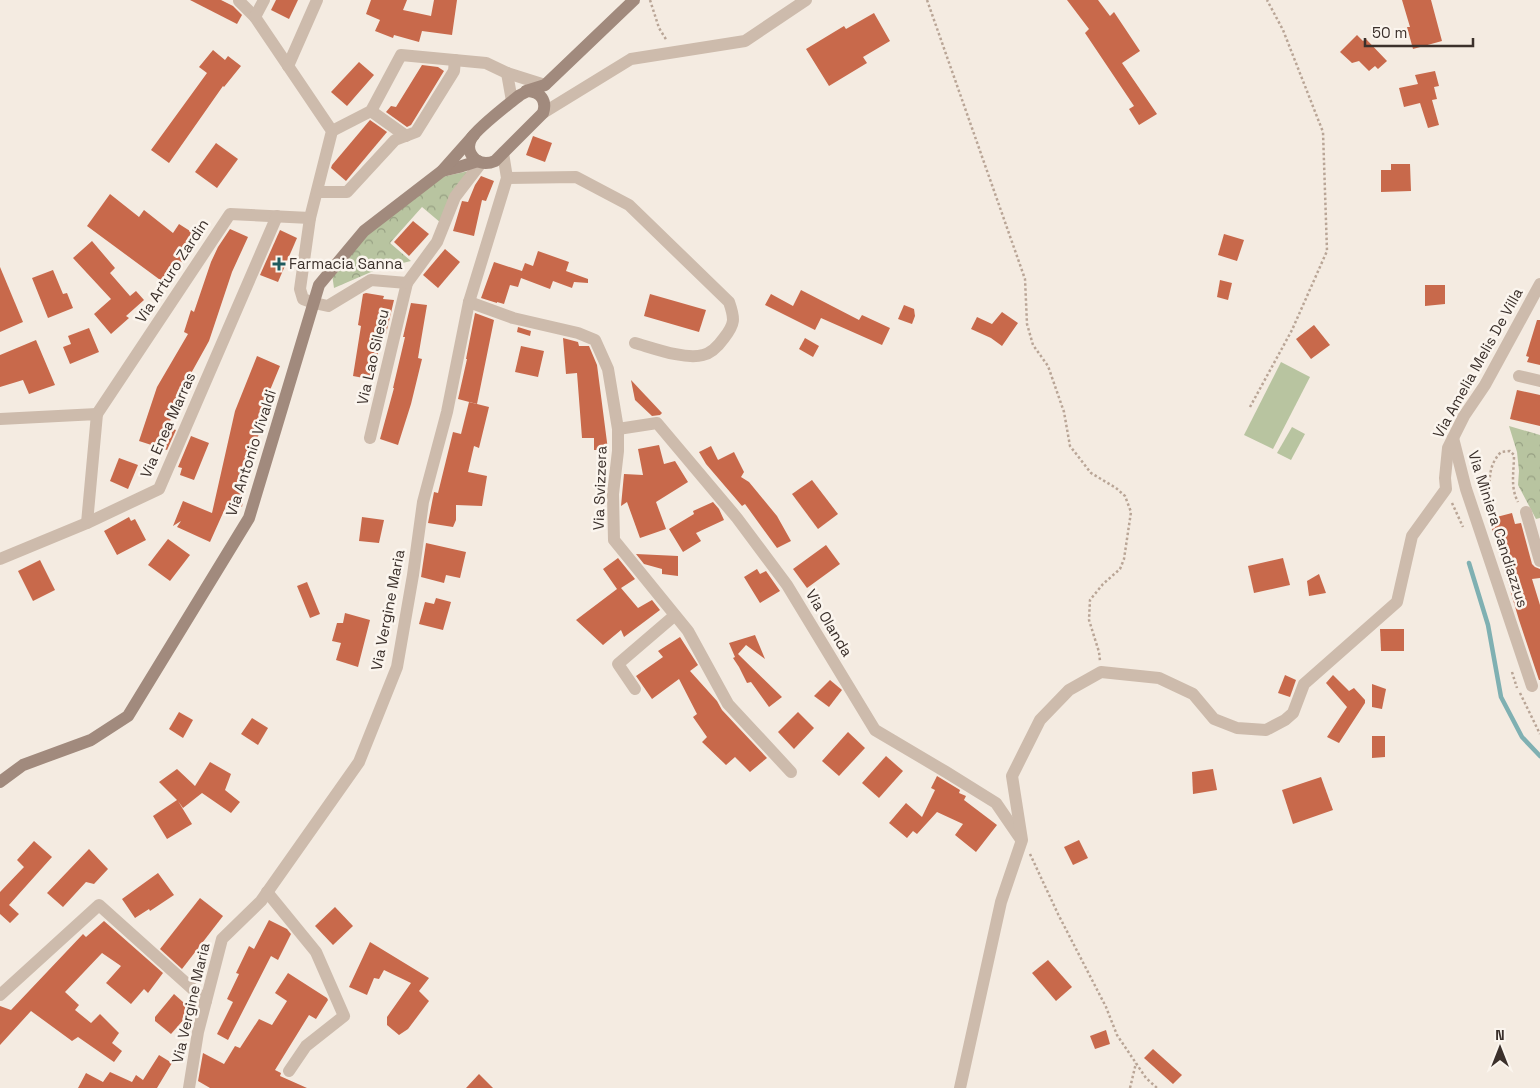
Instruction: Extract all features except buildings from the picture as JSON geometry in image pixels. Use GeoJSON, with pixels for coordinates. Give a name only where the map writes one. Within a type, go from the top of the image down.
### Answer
{"type":"FeatureCollection","features":[{"type":"Feature","properties":{"kind":"main road"},"geometry":{"type":"LineString","coordinates":[[543,113],[545,108],[545,85],[634,0]]}},
{"type":"Feature","properties":{"kind":"main road","name":"Via Antonio Vivaldi"},"geometry":{"type":"LineString","coordinates":[[0,782],[23,765],[91,740],[128,716],[249,518],[319,286],[364,231],[442,170],[474,135],[512,101],[524,92],[545,85]]}},
{"type":"Feature","properties":{"kind":"main road"},"geometry":{"type":"LineString","coordinates":[[524,92],[533,91],[540,94],[544,99]]}},
{"type":"Feature","properties":{"kind":"main road","name":"Via Antonio Vivaldi"},"geometry":{"type":"LineString","coordinates":[[442,170],[479,162],[492,163],[543,113]]}},
{"type":"Feature","properties":{"kind":"main road"},"geometry":{"type":"LineString","coordinates":[[474,135],[470,143],[470,150],[472,157],[479,162]]}},
{"type":"Feature","properties":{"kind":"street"},"geometry":{"type":"LineString","coordinates":[[255,17],[264,0]]}},
{"type":"Feature","properties":{"kind":"street"},"geometry":{"type":"LineString","coordinates":[[288,66],[317,0]]}},
{"type":"Feature","properties":{"kind":"street"},"geometry":{"type":"LineString","coordinates":[[543,113],[631,59],[745,42],[806,0]]}},
{"type":"Feature","properties":{"kind":"street"},"geometry":{"type":"LineString","coordinates":[[239,1],[255,17],[332,131],[310,218],[300,289],[303,299],[328,306],[371,280],[407,283]]}},
{"type":"Feature","properties":{"kind":"street"},"geometry":{"type":"LineString","coordinates":[[332,131],[370,111],[400,55],[486,63],[507,73],[545,85]]}},
{"type":"Feature","properties":{"kind":"street"},"geometry":{"type":"LineString","coordinates":[[317,192],[348,192],[396,140],[416,132],[454,71],[455,60]]}},
{"type":"Feature","properties":{"kind":"street"},"geometry":{"type":"LineString","coordinates":[[507,73],[511,85],[512,101]]}},
{"type":"Feature","properties":{"kind":"street"},"geometry":{"type":"LineString","coordinates":[[370,111],[406,136]]}},
{"type":"Feature","properties":{"kind":"street","name":"Via Vergine Maria"},"geometry":{"type":"LineString","coordinates":[[188,1088],[198,1032],[222,939],[261,901],[359,762],[397,667],[423,502],[447,412],[469,302],[507,178],[503,153]]}},
{"type":"Feature","properties":{"kind":"street","name":"Via Lao Silesu"},"geometry":{"type":"LineString","coordinates":[[370,438],[407,283],[437,242],[455,197],[479,162]]}},
{"type":"Feature","properties":{"kind":"street"},"geometry":{"type":"LineString","coordinates":[[507,178],[576,177],[629,205],[729,302],[734,316],[732,329],[718,346],[704,355],[691,356],[661,351],[634,343]]}},
{"type":"Feature","properties":{"kind":"street","name":"Via Arturo Zardin"},"geometry":{"type":"LineString","coordinates":[[87,523],[97,414],[230,214],[310,218]]}},
{"type":"Feature","properties":{"kind":"street","name":"Via Enea Marras"},"geometry":{"type":"LineString","coordinates":[[0,559],[87,523],[159,489],[277,216]]}},
{"type":"Feature","properties":{"kind":"street","name":"Via Amelia Melis De Villa"},"geometry":{"type":"LineString","coordinates":[[1101,672],[1159,678],[1193,694],[1214,719],[1237,728],[1266,730],[1293,713],[1304,684],[1397,602],[1412,536],[1446,489],[1445,478],[1448,448],[1464,416],[1485,385],[1540,284]]}},
{"type":"Feature","properties":{"kind":"street","name":"Via Svizzera"},"geometry":{"type":"LineString","coordinates":[[469,302],[513,318],[578,333],[595,340],[608,368],[618,429],[618,451],[613,494],[614,540],[688,631],[728,704],[791,772]]}},
{"type":"Feature","properties":{"kind":"street"},"geometry":{"type":"LineString","coordinates":[[1519,376],[1540,381]]}},
{"type":"Feature","properties":{"kind":"street"},"geometry":{"type":"LineString","coordinates":[[0,419],[97,414]]}},
{"type":"Feature","properties":{"kind":"street","name":"Via Olanda"},"geometry":{"type":"LineString","coordinates":[[618,429],[657,423],[737,518],[788,585],[875,730],[996,803],[1022,840]]}},
{"type":"Feature","properties":{"kind":"street","name":"Via Miniera Candiazzus"},"geometry":{"type":"LineString","coordinates":[[1453,438],[1473,510],[1532,686]]}},
{"type":"Feature","properties":{"kind":"street"},"geometry":{"type":"LineString","coordinates":[[1526,512],[1540,559]]}},
{"type":"Feature","properties":{"kind":"street"},"geometry":{"type":"LineString","coordinates":[[635,689],[618,664],[674,616]]}},
{"type":"Feature","properties":{"kind":"street"},"geometry":{"type":"LineString","coordinates":[[960,1088],[1001,902],[1022,840],[1012,776],[1040,720],[1069,690],[1101,672]]}},
{"type":"Feature","properties":{"kind":"street"},"geometry":{"type":"LineString","coordinates":[[267,892],[316,952],[344,1016],[306,1046],[289,1071]]}},
{"type":"Feature","properties":{"kind":"street"},"geometry":{"type":"LineString","coordinates":[[0,995],[99,905],[206,1001]]}},
{"type":"Feature","properties":{"kind":"path"},"geometry":{"type":"LineString","coordinates":[[650,0],[659,28],[668,41],[684,51]]}},
{"type":"Feature","properties":{"kind":"path"},"geometry":{"type":"LineString","coordinates":[[927,0],[1025,279],[1027,324],[1033,345],[1048,366],[1064,412],[1070,446],[1091,473],[1116,488],[1125,496],[1131,512],[1124,559],[1120,569],[1103,584],[1090,600],[1089,620],[1099,652],[1101,672]]}},
{"type":"Feature","properties":{"kind":"path"},"geometry":{"type":"LineString","coordinates":[[1250,407],[1292,330],[1327,251],[1323,132],[1283,30],[1267,0]]}},
{"type":"Feature","properties":{"kind":"path"},"geometry":{"type":"LineString","coordinates":[[1473,510],[1486,508],[1489,501],[1488,481],[1494,459],[1501,452],[1510,451],[1514,456],[1512,482],[1514,493],[1526,512]]}},
{"type":"Feature","properties":{"kind":"path"},"geometry":{"type":"LineString","coordinates":[[1022,840],[1106,1007],[1117,1035],[1146,1078],[1157,1088]]}},
{"type":"Feature","properties":{"kind":"path"},"geometry":{"type":"LineString","coordinates":[[1130,1088],[1136,1063]]}},
{"type":"Feature","properties":{"kind":"green space"},"geometry":{"type":"Polygon","coordinates":[[[469,171],[441,223],[422,207],[390,243],[411,261],[378,269],[334,288],[332,274],[367,234],[437,178],[469,171]]]}},
{"type":"Feature","properties":{"kind":"green space"},"geometry":{"type":"Polygon","coordinates":[[[1281,362],[1310,377],[1273,449],[1244,435],[1281,362]]]}},
{"type":"Feature","properties":{"kind":"green space"},"geometry":{"type":"Polygon","coordinates":[[[1509,426],[1540,435],[1540,518],[1536,519],[1518,485],[1517,452],[1509,426]]]}},
{"type":"Feature","properties":{"kind":"green space"},"geometry":{"type":"Polygon","coordinates":[[[1292,427],[1305,434],[1291,460],[1277,453],[1292,427]]]}},
{"type":"Feature","properties":{"kind":"waterway"},"geometry":{"type":"LineString","coordinates":[[1469,563],[1488,625],[1501,697],[1522,737],[1540,756]]}},
{"type":"Feature","properties":{"kind":"place","name":"Farmacia Sanna"},"geometry":{"type":"Point","coordinates":[279,264]}}]}
